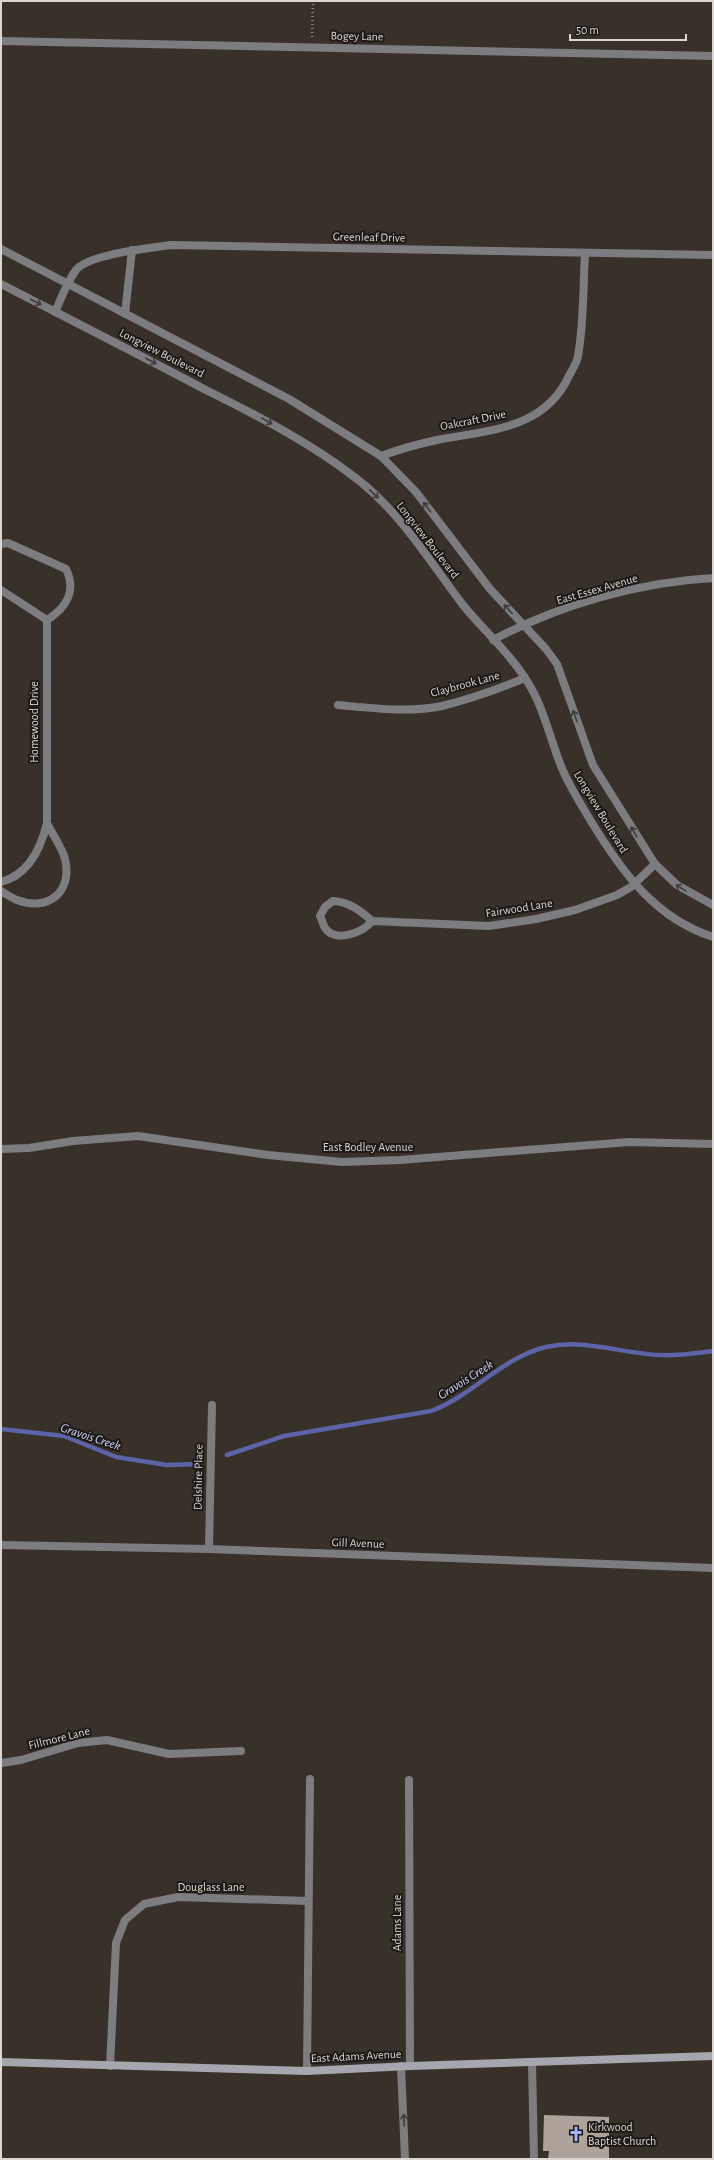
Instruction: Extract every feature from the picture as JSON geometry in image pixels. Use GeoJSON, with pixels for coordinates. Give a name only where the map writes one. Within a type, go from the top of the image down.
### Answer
{"type":"FeatureCollection","features":[{"type":"Feature","properties":{"kind":"main road","name":"East Adams Avenue"},"geometry":{"type":"LineString","coordinates":[[1,2062],[307,2071],[401,2066],[713,2056]]}},
{"type":"Feature","properties":{"kind":"street","name":"Bogey Lane"},"geometry":{"type":"LineString","coordinates":[[1,41],[713,56]]}},
{"type":"Feature","properties":{"kind":"street","name":"Greenleaf Drive"},"geometry":{"type":"LineString","coordinates":[[55,312],[68,283],[76,270],[87,262],[132,250],[171,246],[713,255]]}},
{"type":"Feature","properties":{"kind":"street","name":"Longview Boulevard"},"geometry":{"type":"LineString","coordinates":[[1,249],[289,399],[382,456],[416,492],[490,589],[522,625],[546,648],[557,664],[564,678],[574,715],[593,765],[655,864],[677,885],[713,905]]}},
{"type":"Feature","properties":{"kind":"street","name":"Longview Boulevard"},"geometry":{"type":"LineString","coordinates":[[125,314],[132,250]]}},
{"type":"Feature","properties":{"kind":"street","name":"Oakcraft Drive"},"geometry":{"type":"LineString","coordinates":[[382,456],[406,447],[436,440],[507,427],[540,413],[564,388],[578,358],[582,325],[584,254]]}},
{"type":"Feature","properties":{"kind":"street","name":"Longview Boulevard"},"geometry":{"type":"LineString","coordinates":[[1,284],[260,418],[332,460],[359,480],[398,520],[464,606],[526,678],[538,702],[561,766],[573,792],[608,849],[634,884],[650,900],[676,919],[698,932],[713,937]]}},
{"type":"Feature","properties":{"kind":"street"},"geometry":{"type":"LineString","coordinates":[[1,544],[8,543],[66,569],[72,587],[69,598],[57,614],[46,620],[1,590]]}},
{"type":"Feature","properties":{"kind":"street","name":"East Essex Avenue"},"geometry":{"type":"LineString","coordinates":[[493,640],[522,625],[576,606],[631,590],[696,579],[713,578]]}},
{"type":"Feature","properties":{"kind":"street","name":"Homewood Drive"},"geometry":{"type":"LineString","coordinates":[[1,882],[11,880],[28,864],[41,844],[47,823],[46,620]]}},
{"type":"Feature","properties":{"kind":"street","name":"Claybrook Lane"},"geometry":{"type":"LineString","coordinates":[[338,705],[390,710],[440,706],[499,689],[526,678]]}},
{"type":"Feature","properties":{"kind":"street","name":"Homewood Drive"},"geometry":{"type":"LineString","coordinates":[[1,891],[18,900],[30,902],[43,902],[57,897],[63,888],[67,876],[65,858],[47,823]]}},
{"type":"Feature","properties":{"kind":"street","name":"Fairwood Lane"},"geometry":{"type":"LineString","coordinates":[[372,921],[490,926],[536,919],[575,910],[617,895],[634,884],[655,864]]}},
{"type":"Feature","properties":{"kind":"street"},"geometry":{"type":"LineString","coordinates":[[333,901],[343,902],[362,912],[372,921],[369,925],[347,935],[336,936],[325,928],[320,916],[325,908],[333,901]]}},
{"type":"Feature","properties":{"kind":"street","name":"East Bodley Avenue"},"geometry":{"type":"LineString","coordinates":[[3,1150],[29,1148],[73,1141],[138,1136],[268,1155],[342,1162],[400,1160],[629,1142],[713,1144]]}},
{"type":"Feature","properties":{"kind":"street","name":"Delshire Place"},"geometry":{"type":"LineString","coordinates":[[209,1549],[212,1405]]}},
{"type":"Feature","properties":{"kind":"street","name":"Gill Avenue"},"geometry":{"type":"LineString","coordinates":[[1,1545],[209,1549],[713,1568]]}},
{"type":"Feature","properties":{"kind":"street","name":"Fillmore Lane"},"geometry":{"type":"LineString","coordinates":[[1,1764],[21,1760],[78,1743],[107,1740],[169,1754],[241,1751]]}},
{"type":"Feature","properties":{"kind":"street"},"geometry":{"type":"LineString","coordinates":[[307,2071],[310,1779]]}},
{"type":"Feature","properties":{"kind":"street","name":"Adams Lane"},"geometry":{"type":"LineString","coordinates":[[409,1780],[410,2066]]}},
{"type":"Feature","properties":{"kind":"street","name":"Douglass Lane"},"geometry":{"type":"LineString","coordinates":[[110,2066],[116,1943],[125,1920],[144,1904],[178,1897],[308,1901]]}},
{"type":"Feature","properties":{"kind":"street"},"geometry":{"type":"LineString","coordinates":[[532,2062],[534,2159]]}},
{"type":"Feature","properties":{"kind":"street"},"geometry":{"type":"LineString","coordinates":[[401,2066],[405,2159]]}},
{"type":"Feature","properties":{"kind":"path"},"geometry":{"type":"LineString","coordinates":[[312,47],[313,1]]}},
{"type":"Feature","properties":{"kind":"building","name":"Kirkwood Baptist Church"},"geometry":{"type":"Polygon","coordinates":[[[544,2115],[609,2117],[609,2159],[548,2159],[549,2151],[543,2151],[544,2115]]]}},
{"type":"Feature","properties":{"kind":"waterway","name":"Gravois Creek"},"geometry":{"type":"LineString","coordinates":[[227,1455],[284,1436],[431,1411],[460,1396],[516,1359],[530,1352],[546,1347],[575,1344],[646,1354],[667,1355],[713,1351]]}},
{"type":"Feature","properties":{"kind":"waterway","name":"Gravois Creek"},"geometry":{"type":"LineString","coordinates":[[1,1429],[64,1436],[116,1457],[167,1465],[198,1464]]}},
{"type":"Feature","properties":{"kind":"place","name":"Kirkwood Baptist Church"},"geometry":{"type":"Point","coordinates":[576,2134]}}]}
